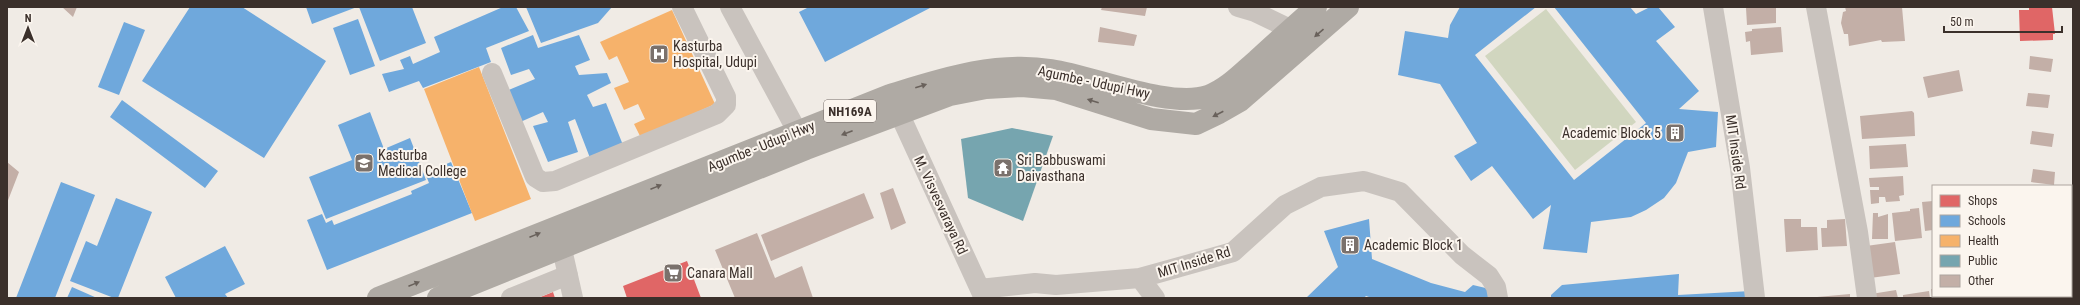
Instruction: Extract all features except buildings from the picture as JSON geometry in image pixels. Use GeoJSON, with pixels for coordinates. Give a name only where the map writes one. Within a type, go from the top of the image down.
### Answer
{"type":"FeatureCollection","features":[{"type":"Feature","properties":{"kind":"highway","name":"Agumbe - Udupi Hwy"},"geometry":{"type":"LineString","coordinates":[[438,298],[562,249],[894,104],[939,80],[980,72],[1021,67],[1051,70],[1161,97],[1185,99],[1208,96],[1229,85],[1316,7]]}},
{"type":"Feature","properties":{"kind":"highway","name":"Agumbe - Udupi Hwy"},"geometry":{"type":"LineString","coordinates":[[378,298],[797,131],[894,104],[986,88],[1022,86],[1056,89],[1151,119],[1196,124],[1240,101],[1348,7]]}},
{"type":"Feature","properties":{"kind":"street"},"geometry":{"type":"LineString","coordinates":[[492,73],[535,177],[543,182],[555,181],[717,114],[726,105],[726,97],[682,7]]}},
{"type":"Feature","properties":{"kind":"street"},"geometry":{"type":"LineString","coordinates":[[730,7],[797,131]]}},
{"type":"Feature","properties":{"kind":"street"},"geometry":{"type":"LineString","coordinates":[[1238,7],[1255,12],[1290,29]]}},
{"type":"Feature","properties":{"kind":"street","name":"MIT Inside Rd"},"geometry":{"type":"LineString","coordinates":[[1713,7],[1740,168],[1755,298]]}},
{"type":"Feature","properties":{"kind":"street"},"geometry":{"type":"LineString","coordinates":[[1816,7],[1858,232],[1867,298]]}},
{"type":"Feature","properties":{"kind":"street","name":"M. Visvesvaraya Rd"},"geometry":{"type":"LineString","coordinates":[[894,104],[982,294]]}},
{"type":"Feature","properties":{"kind":"street","name":"MIT Inside Rd"},"geometry":{"type":"LineString","coordinates":[[982,294],[1035,283],[1056,285],[1140,278],[1233,252],[1285,205],[1321,187],[1364,181],[1400,192],[1462,255],[1489,276],[1496,287],[1498,298]]}},
{"type":"Feature","properties":{"kind":"street"},"geometry":{"type":"LineString","coordinates":[[562,249],[572,298]]}},
{"type":"Feature","properties":{"kind":"street"},"geometry":{"type":"LineString","coordinates":[[511,298],[568,275]]}},
{"type":"Feature","properties":{"kind":"street"},"geometry":{"type":"LineString","coordinates":[[1140,278],[1155,298]]}},
{"type":"Feature","properties":{"kind":"street"},"geometry":{"type":"LineString","coordinates":[[1013,298],[1035,283]]}},
{"type":"Feature","properties":{"kind":"green space"},"geometry":{"type":"Polygon","coordinates":[[[1546,9],[1636,122],[1575,170],[1485,56],[1546,9]]]}},
{"type":"Feature","properties":{"kind":"place","name":"Kasturba Hospital, Udupi"},"geometry":{"type":"Point","coordinates":[659,54]}},
{"type":"Feature","properties":{"kind":"place","name":"Academic Block 5"},"geometry":{"type":"Point","coordinates":[1675,133]}},
{"type":"Feature","properties":{"kind":"place","name":"Kasturba Medical College"},"geometry":{"type":"Point","coordinates":[364,163]}},
{"type":"Feature","properties":{"kind":"place","name":"Sri Babbuswami Daivasthana"},"geometry":{"type":"Point","coordinates":[1003,168]}},
{"type":"Feature","properties":{"kind":"place","name":"Academic Block 1"},"geometry":{"type":"Point","coordinates":[1350,245]}},
{"type":"Feature","properties":{"kind":"place","name":"Canara Mall"},"geometry":{"type":"Point","coordinates":[673,273]}}]}
